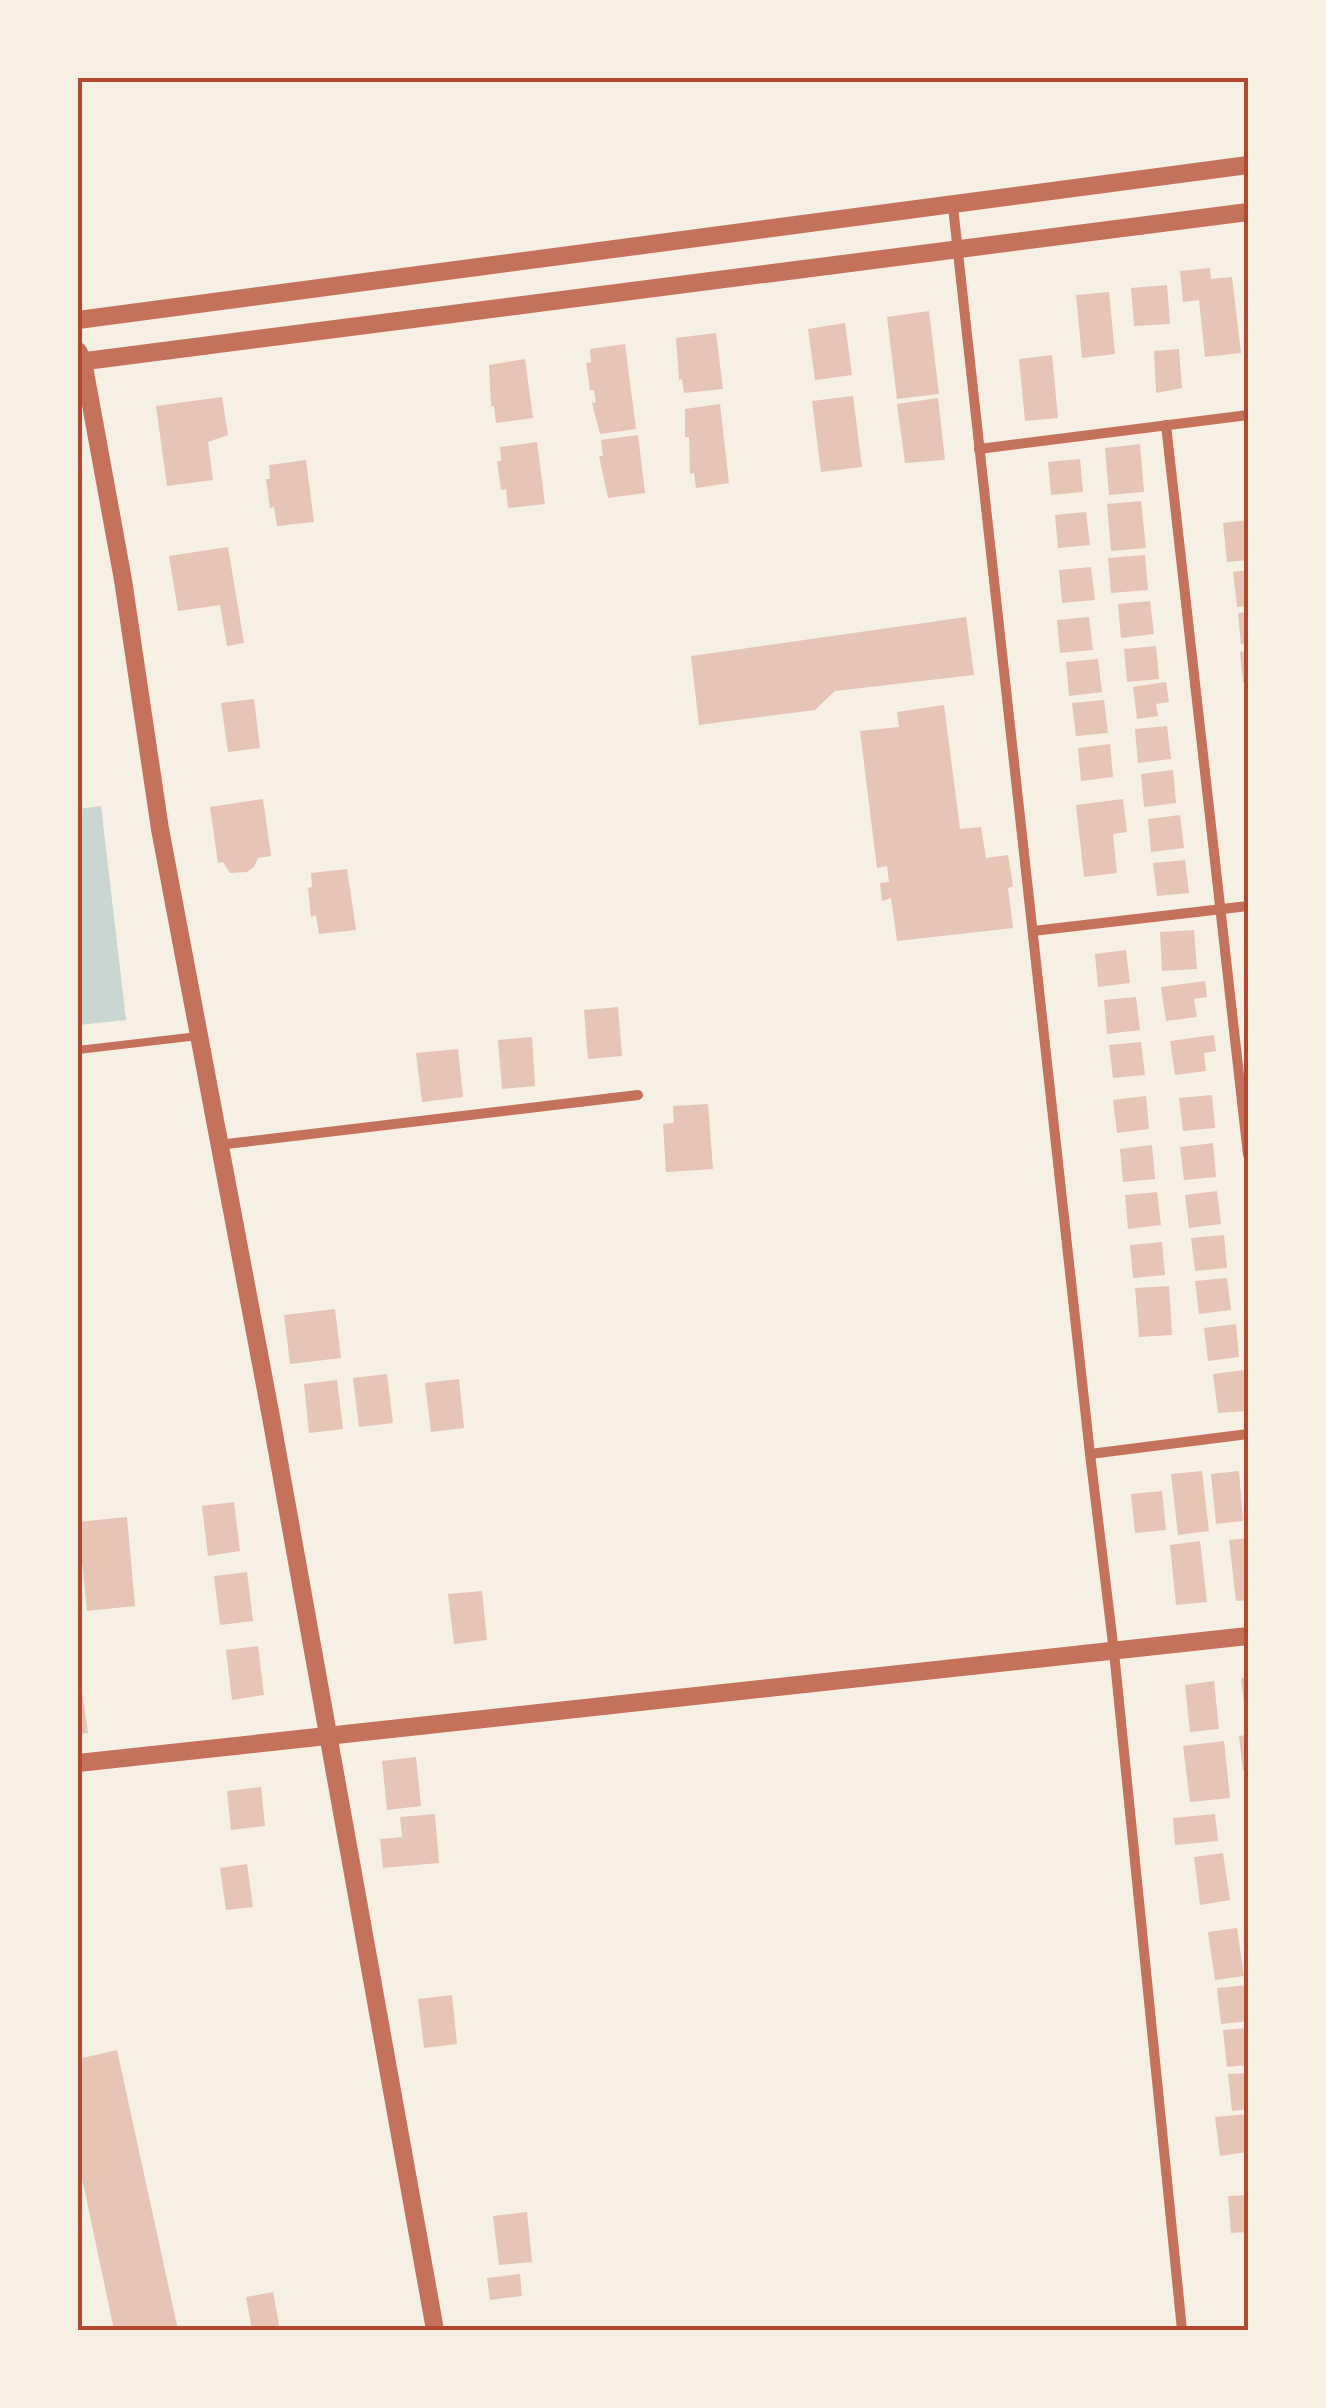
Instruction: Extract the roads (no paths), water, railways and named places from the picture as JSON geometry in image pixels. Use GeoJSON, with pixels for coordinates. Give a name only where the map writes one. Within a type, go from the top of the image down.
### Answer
{"type":"FeatureCollection","features":[{"type":"Feature","properties":{"kind":"street"},"geometry":{"type":"LineString","coordinates":[[78,320],[1248,165]]}},
{"type":"Feature","properties":{"kind":"street"},"geometry":{"type":"LineString","coordinates":[[953,207],[1114,1652],[1182,2330]]}},
{"type":"Feature","properties":{"kind":"street"},"geometry":{"type":"LineString","coordinates":[[435,2330],[271,1417],[160,829],[123,580],[79,358],[1248,212]]}},
{"type":"Feature","properties":{"kind":"street"},"geometry":{"type":"LineString","coordinates":[[979,449],[1248,414]]}},
{"type":"Feature","properties":{"kind":"street"},"geometry":{"type":"LineString","coordinates":[[1166,424],[1248,1155]]}},
{"type":"Feature","properties":{"kind":"street"},"geometry":{"type":"LineString","coordinates":[[1033,931],[1248,906]]}},
{"type":"Feature","properties":{"kind":"street"},"geometry":{"type":"LineString","coordinates":[[218,1145],[638,1095]]}},
{"type":"Feature","properties":{"kind":"street"},"geometry":{"type":"LineString","coordinates":[[1090,1454],[1248,1434]]}},
{"type":"Feature","properties":{"kind":"street"},"geometry":{"type":"LineString","coordinates":[[78,1763],[1248,1636]]}},
{"type":"Feature","properties":{"kind":"lane"},"geometry":{"type":"LineString","coordinates":[[78,1050],[198,1036]]}}]}
